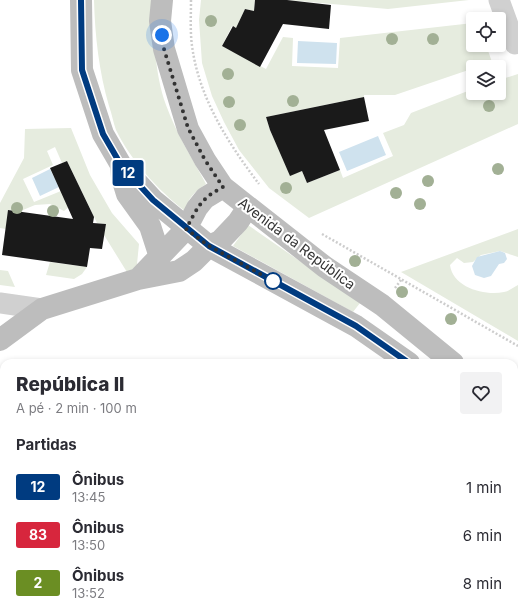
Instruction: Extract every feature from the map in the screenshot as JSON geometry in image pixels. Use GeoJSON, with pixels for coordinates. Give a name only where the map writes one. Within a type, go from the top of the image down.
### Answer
{"type":"FeatureCollection","features":[{"type":"Feature","properties":{"kind":"main road"},"geometry":{"type":"LineString","coordinates":[[81,0],[82,70],[103,134],[121,165],[153,200],[186,229],[209,246],[356,326],[403,359]]}},
{"type":"Feature","properties":{"kind":"main road","name":"Avenida da República"},"geometry":{"type":"LineString","coordinates":[[162,0],[160,21],[164,49],[188,128],[205,160],[223,187],[325,267],[382,305],[448,359]]}},
{"type":"Feature","properties":{"kind":"main road"},"geometry":{"type":"LineString","coordinates":[[121,165],[122,178],[127,194],[150,226],[160,257]]}},
{"type":"Feature","properties":{"kind":"main road"},"geometry":{"type":"LineString","coordinates":[[138,279],[186,229],[197,208],[205,198],[223,187]]}},
{"type":"Feature","properties":{"kind":"main road"},"geometry":{"type":"LineString","coordinates":[[0,340],[42,309],[138,279],[179,271],[194,261],[209,246],[220,240],[231,230],[248,207]]}},
{"type":"Feature","properties":{"kind":"street"},"geometry":{"type":"LineString","coordinates":[[499,0],[515,44]]}},
{"type":"Feature","properties":{"kind":"street"},"geometry":{"type":"LineString","coordinates":[[0,303],[42,309]]}},
{"type":"Feature","properties":{"kind":"path"},"geometry":{"type":"LineString","coordinates":[[191,0],[192,46],[202,88],[218,124],[237,156],[262,188]]}},
{"type":"Feature","properties":{"kind":"path"},"geometry":{"type":"LineString","coordinates":[[320,233],[518,346]]}},
{"type":"Feature","properties":{"kind":"shaded area"},"geometry":{"type":"Polygon","coordinates":[[[94,0],[153,0],[155,53],[162,92],[174,126],[206,184],[192,196],[185,211],[165,194],[137,164],[122,142],[116,130],[100,67],[95,27],[94,0]]]}},
{"type":"Feature","properties":{"kind":"shaded area"},"geometry":{"type":"Polygon","coordinates":[[[201,0],[255,0],[254,11],[245,9],[236,28],[232,26],[222,46],[266,69],[283,37],[293,38],[292,66],[338,68],[340,38],[466,24],[466,52],[488,52],[491,60],[466,60],[466,71],[395,95],[364,95],[364,97],[266,117],[270,130],[290,175],[302,171],[307,183],[340,170],[343,178],[393,156],[383,133],[404,125],[411,113],[466,92],[466,100],[506,100],[506,78],[518,74],[518,124],[309,218],[269,188],[239,150],[212,96],[202,63],[199,20],[201,0]]]}},
{"type":"Feature","properties":{"kind":"shaded area"},"geometry":{"type":"Polygon","coordinates":[[[287,0],[469,0],[388,9],[287,0]]]}},
{"type":"Feature","properties":{"kind":"shaded area"},"geometry":{"type":"Polygon","coordinates":[[[71,128],[90,175],[112,213],[139,244],[136,274],[130,277],[104,235],[106,224],[97,223],[67,161],[62,163],[55,147],[47,151],[53,165],[23,179],[34,202],[61,191],[69,207],[64,211],[50,204],[35,205],[23,210],[9,210],[6,229],[0,228],[0,203],[24,158],[25,129],[71,128]]]}},
{"type":"Feature","properties":{"kind":"shaded area"},"geometry":{"type":"Polygon","coordinates":[[[248,225],[360,303],[353,312],[233,246],[248,225]]]}},
{"type":"Feature","properties":{"kind":"shaded area"},"geometry":{"type":"Polygon","coordinates":[[[518,229],[518,257],[500,251],[481,255],[473,262],[464,263],[457,258],[450,265],[452,273],[457,279],[463,285],[471,289],[488,293],[496,293],[510,290],[518,285],[518,341],[401,272],[518,229]]]}},
{"type":"Feature","properties":{"kind":"shaded area"},"geometry":{"type":"Polygon","coordinates":[[[50,262],[87,267],[82,274],[74,279],[46,275],[50,262]]]}},
{"type":"Feature","properties":{"kind":"shaded area"},"geometry":{"type":"Polygon","coordinates":[[[0,270],[8,271],[15,287],[0,285],[0,270]]]}},
{"type":"Feature","properties":{"kind":"water"},"geometry":{"type":"Polygon","coordinates":[[[298,41],[337,43],[336,64],[297,63],[298,41]]]}},
{"type":"Feature","properties":{"kind":"water"},"geometry":{"type":"Polygon","coordinates":[[[378,136],[386,155],[347,171],[339,152],[378,136]]]}},
{"type":"Feature","properties":{"kind":"water"},"geometry":{"type":"Polygon","coordinates":[[[50,169],[59,187],[40,196],[32,178],[50,169]]]}},
{"type":"Feature","properties":{"kind":"water"},"geometry":{"type":"Polygon","coordinates":[[[500,251],[505,253],[507,259],[504,263],[499,264],[491,276],[484,278],[475,275],[472,266],[477,257],[500,251]]]}},
{"type":"Feature","properties":{"kind":"building"},"geometry":{"type":"Polygon","coordinates":[[[255,0],[287,0],[331,5],[329,29],[283,24],[260,67],[222,46],[233,26],[236,28],[245,9],[254,11],[255,0]]]}},
{"type":"Feature","properties":{"kind":"building"},"geometry":{"type":"Polygon","coordinates":[[[364,97],[369,121],[324,130],[340,170],[307,183],[302,171],[290,176],[266,117],[364,97]]]}},
{"type":"Feature","properties":{"kind":"building"},"geometry":{"type":"Polygon","coordinates":[[[67,161],[94,217],[93,223],[106,224],[102,249],[90,248],[87,267],[2,255],[8,210],[73,219],[50,168],[67,161]]]}},
{"type":"Feature","properties":{"kind":"bus line","name":"12"},"geometry":{"type":"LineString","coordinates":[[81,0],[82,70],[103,134],[121,165],[153,200],[186,229],[209,246],[356,326],[403,359]]}},
{"type":"Feature","properties":{"kind":"route"},"geometry":{"type":"LineString","coordinates":[[162,35],[164,49],[188,128],[205,160],[223,187],[205,198],[197,208],[186,229],[209,246],[275,282],[273,281]]}}]}
